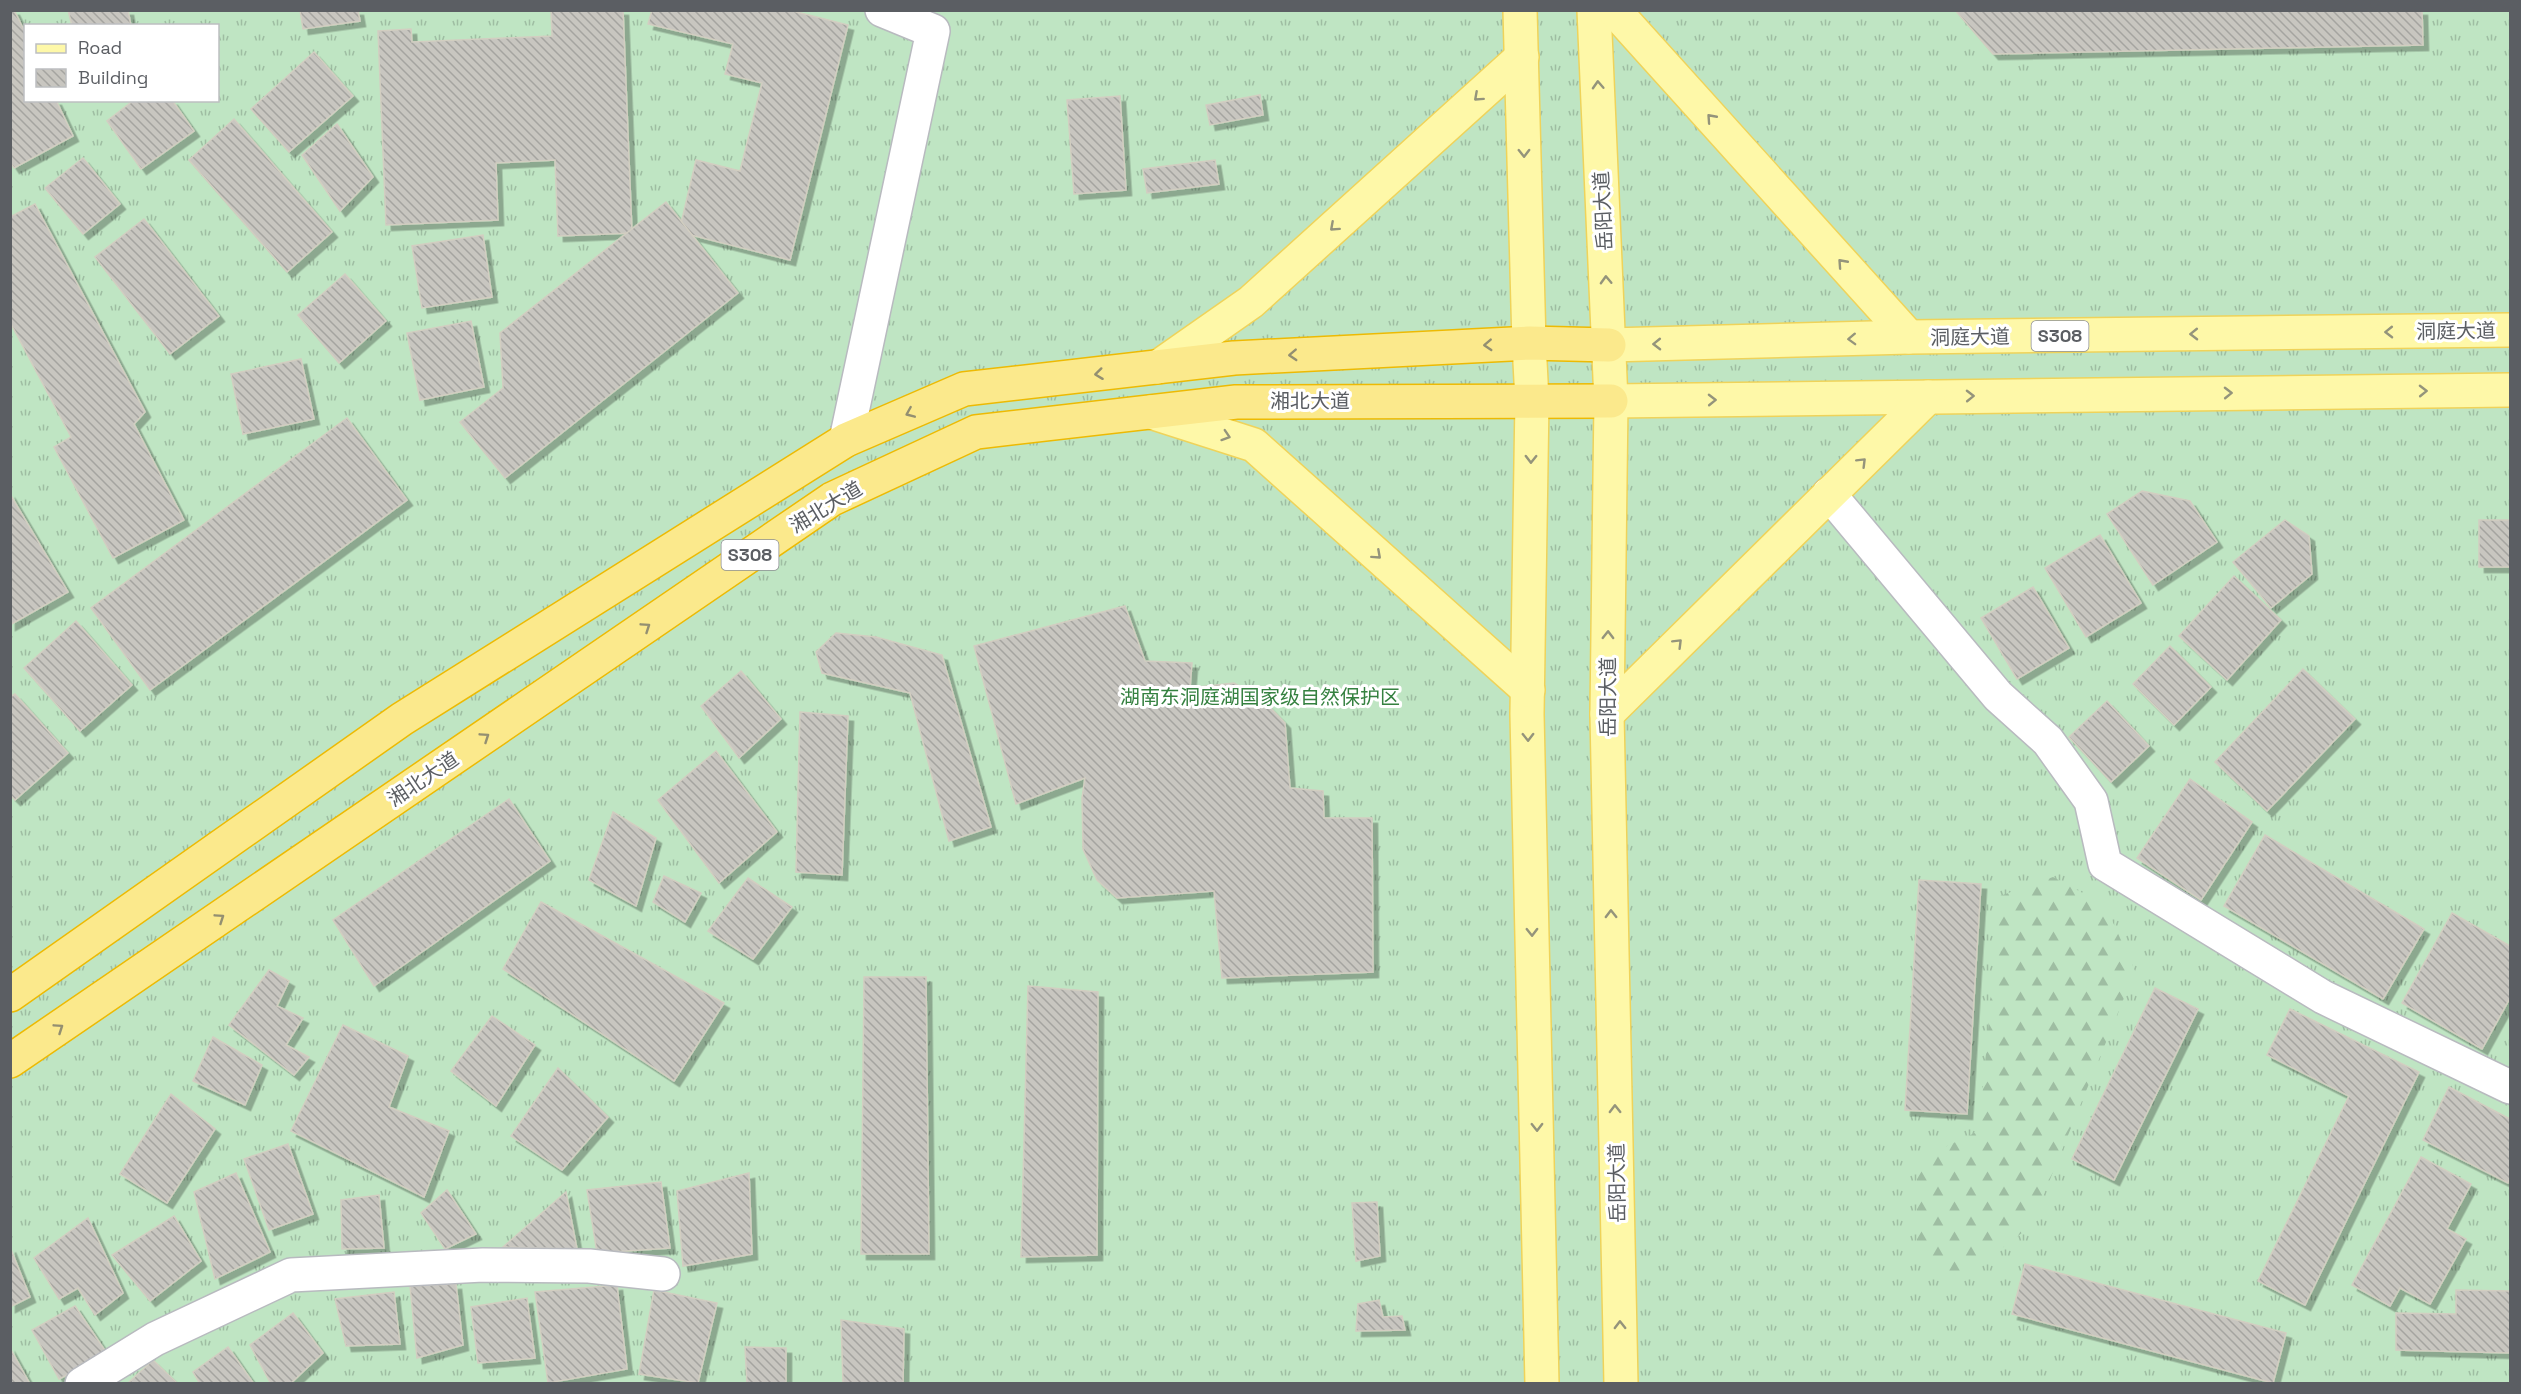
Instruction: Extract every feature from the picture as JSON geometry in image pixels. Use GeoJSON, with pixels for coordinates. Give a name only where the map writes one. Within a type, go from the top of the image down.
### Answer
{"type":"FeatureCollection","features":[{"type":"Feature","properties":{"kind":"highway","name":"S308"},"geometry":{"type":"LineString","coordinates":[[10,995],[402,719],[846,440],[964,389],[1234,358],[1528,343],[1609,345]]}},
{"type":"Feature","properties":{"kind":"highway","name":"湘北大道"},"geometry":{"type":"LineString","coordinates":[[10,1061],[832,499],[976,432],[1236,402],[1611,401]]}},
{"type":"Feature","properties":{"kind":"main road"},"geometry":{"type":"LineString","coordinates":[[1520,10],[1528,343],[1532,400],[1528,690],[1542,1383]]}},
{"type":"Feature","properties":{"kind":"main road","name":"岳阳大道"},"geometry":{"type":"LineString","coordinates":[[1594,10],[1611,401],[1607,714],[1621,1383]]}},
{"type":"Feature","properties":{"kind":"main road"},"geometry":{"type":"LineString","coordinates":[[1614,10],[1909,337]]}},
{"type":"Feature","properties":{"kind":"main road"},"geometry":{"type":"LineString","coordinates":[[1158,367],[1251,302],[1522,57]]}},
{"type":"Feature","properties":{"kind":"main road","name":"洞庭大道"},"geometry":{"type":"LineString","coordinates":[[1609,345],[1909,337],[2511,330]]}},
{"type":"Feature","properties":{"kind":"main road","name":"S308"},"geometry":{"type":"LineString","coordinates":[[1611,401],[2511,390]]}},
{"type":"Feature","properties":{"kind":"main road"},"geometry":{"type":"LineString","coordinates":[[1607,714],[1928,397]]}},
{"type":"Feature","properties":{"kind":"main road"},"geometry":{"type":"LineString","coordinates":[[1151,412],[1254,444],[1528,690]]}},
{"type":"Feature","properties":{"kind":"street"},"geometry":{"type":"LineString","coordinates":[[846,440],[933,31],[882,10]]}},
{"type":"Feature","properties":{"kind":"street"},"geometry":{"type":"LineString","coordinates":[[1829,494],[1998,696],[2048,741],[2091,801],[2105,864],[2323,997],[2511,1087]]}},
{"type":"Feature","properties":{"kind":"street"},"geometry":{"type":"LineString","coordinates":[[82,1383],[155,1339],[291,1275],[483,1265],[589,1266],[663,1274]]}},
{"type":"Feature","properties":{"kind":"green space","name":"湖南东洞庭湖国家级自然保护区"},"geometry":{"type":"Polygon","coordinates":[[[11,11],[2510,11],[2510,1383],[11,1384],[11,11]]]}},
{"type":"Feature","properties":{"kind":"green space"},"geometry":{"type":"Polygon","coordinates":[[[2053,877],[2105,905],[2135,971],[2031,1226],[1963,1278],[1917,1259],[1917,1160],[1979,1131],[2000,896],[2053,877]]]}},
{"type":"Feature","properties":{"kind":"building"},"geometry":{"type":"Polygon","coordinates":[[[10,10],[14,10],[24,30],[24,102],[57,102],[73,136],[14,168],[10,162],[10,10]]]}},
{"type":"Feature","properties":{"kind":"building"},"geometry":{"type":"Polygon","coordinates":[[[68,10],[128,10],[131,24],[72,24],[68,10]]]}},
{"type":"Feature","properties":{"kind":"building"},"geometry":{"type":"Polygon","coordinates":[[[300,10],[358,10],[360,21],[303,29],[300,10]]]}},
{"type":"Feature","properties":{"kind":"building"},"geometry":{"type":"Polygon","coordinates":[[[551,10],[623,10],[632,233],[558,236],[555,160],[496,163],[498,220],[386,225],[378,31],[411,29],[412,42],[552,36],[551,10]]]}},
{"type":"Feature","properties":{"kind":"building"},"geometry":{"type":"Polygon","coordinates":[[[652,10],[789,10],[848,25],[790,260],[679,232],[696,160],[740,171],[762,83],[725,74],[733,44],[648,24],[652,10]]]}},
{"type":"Feature","properties":{"kind":"building"},"geometry":{"type":"Polygon","coordinates":[[[1955,10],[2422,10],[2423,45],[1993,54],[1955,10]]]}},
{"type":"Feature","properties":{"kind":"building"},"geometry":{"type":"Polygon","coordinates":[[[314,52],[353,96],[289,152],[251,109],[314,52]]]}},
{"type":"Feature","properties":{"kind":"building"},"geometry":{"type":"Polygon","coordinates":[[[1260,95],[1263,115],[1210,125],[1206,105],[1260,95]]]}},
{"type":"Feature","properties":{"kind":"building"},"geometry":{"type":"Polygon","coordinates":[[[1120,96],[1126,190],[1074,194],[1067,100],[1120,96]]]}},
{"type":"Feature","properties":{"kind":"building"},"geometry":{"type":"Polygon","coordinates":[[[131,102],[173,102],[194,131],[141,169],[107,121],[131,102]]]}},
{"type":"Feature","properties":{"kind":"building"},"geometry":{"type":"Polygon","coordinates":[[[234,119],[332,232],[287,272],[189,160],[234,119]]]}},
{"type":"Feature","properties":{"kind":"building"},"geometry":{"type":"Polygon","coordinates":[[[337,124],[373,177],[340,211],[302,155],[337,124]]]}},
{"type":"Feature","properties":{"kind":"building"},"geometry":{"type":"Polygon","coordinates":[[[83,158],[120,204],[83,234],[45,188],[83,158]]]}},
{"type":"Feature","properties":{"kind":"building"},"geometry":{"type":"Polygon","coordinates":[[[1215,160],[1219,184],[1147,193],[1143,169],[1215,160]]]}},
{"type":"Feature","properties":{"kind":"building"},"geometry":{"type":"Polygon","coordinates":[[[666,202],[738,293],[505,478],[460,422],[503,388],[500,333],[666,202]]]}},
{"type":"Feature","properties":{"kind":"building"},"geometry":{"type":"Polygon","coordinates":[[[35,204],[145,412],[134,424],[184,520],[113,558],[54,447],[71,437],[10,322],[10,217],[35,204]]]}},
{"type":"Feature","properties":{"kind":"building"},"geometry":{"type":"Polygon","coordinates":[[[144,219],[219,316],[170,354],[95,257],[144,219]]]}},
{"type":"Feature","properties":{"kind":"building"},"geometry":{"type":"Polygon","coordinates":[[[483,235],[492,297],[422,308],[412,246],[483,235]]]}},
{"type":"Feature","properties":{"kind":"building"},"geometry":{"type":"Polygon","coordinates":[[[345,274],[386,321],[339,363],[298,315],[345,274]]]}},
{"type":"Feature","properties":{"kind":"building"},"geometry":{"type":"Polygon","coordinates":[[[471,321],[484,387],[420,400],[407,333],[471,321]]]}},
{"type":"Feature","properties":{"kind":"building"},"geometry":{"type":"Polygon","coordinates":[[[301,359],[314,419],[243,434],[231,374],[301,359]]]}},
{"type":"Feature","properties":{"kind":"building"},"geometry":{"type":"Polygon","coordinates":[[[347,418],[407,500],[150,690],[91,608],[347,418]]]}},
{"type":"Feature","properties":{"kind":"building"},"geometry":{"type":"Polygon","coordinates":[[[2142,491],[2190,501],[2217,542],[2153,585],[2107,514],[2142,491]]]}},
{"type":"Feature","properties":{"kind":"building"},"geometry":{"type":"Polygon","coordinates":[[[10,494],[68,592],[10,625],[10,494]]]}},
{"type":"Feature","properties":{"kind":"building"},"geometry":{"type":"Polygon","coordinates":[[[2285,520],[2309,536],[2312,574],[2271,608],[2233,562],[2285,520]]]}},
{"type":"Feature","properties":{"kind":"building"},"geometry":{"type":"Polygon","coordinates":[[[2479,520],[2510,520],[2510,567],[2479,567],[2479,520]]]}},
{"type":"Feature","properties":{"kind":"building"},"geometry":{"type":"Polygon","coordinates":[[[2100,535],[2141,603],[2086,637],[2045,568],[2100,535]]]}},
{"type":"Feature","properties":{"kind":"building"},"geometry":{"type":"Polygon","coordinates":[[[2234,576],[2281,620],[2227,680],[2179,636],[2234,576]]]}},
{"type":"Feature","properties":{"kind":"building"},"geometry":{"type":"Polygon","coordinates":[[[2033,587],[2069,648],[2017,679],[1981,618],[2033,587]]]}},
{"type":"Feature","properties":{"kind":"building"},"geometry":{"type":"Polygon","coordinates":[[[1125,606],[1145,661],[1192,663],[1190,688],[1234,683],[1262,699],[1285,723],[1290,788],[1323,791],[1324,818],[1372,818],[1373,972],[1222,978],[1214,891],[1117,898],[1097,880],[1083,849],[1082,798],[1085,778],[1016,804],[974,646],[1125,606]]]}},
{"type":"Feature","properties":{"kind":"building"},"geometry":{"type":"Polygon","coordinates":[[[76,621],[132,685],[80,731],[24,668],[76,621]]]}},
{"type":"Feature","properties":{"kind":"building"},"geometry":{"type":"Polygon","coordinates":[[[836,633],[876,637],[942,655],[991,827],[949,841],[910,693],[822,673],[816,652],[836,633]]]}},
{"type":"Feature","properties":{"kind":"building"},"geometry":{"type":"Polygon","coordinates":[[[2170,646],[2211,687],[2174,725],[2133,684],[2170,646]]]}},
{"type":"Feature","properties":{"kind":"building"},"geometry":{"type":"Polygon","coordinates":[[[2303,669],[2355,719],[2267,811],[2215,762],[2303,669]]]}},
{"type":"Feature","properties":{"kind":"building"},"geometry":{"type":"Polygon","coordinates":[[[741,671],[781,719],[739,758],[701,706],[741,671]]]}},
{"type":"Feature","properties":{"kind":"building"},"geometry":{"type":"Polygon","coordinates":[[[15,694],[68,753],[15,800],[10,795],[10,697],[15,694]]]}},
{"type":"Feature","properties":{"kind":"building"},"geometry":{"type":"Polygon","coordinates":[[[2107,701],[2149,746],[2111,782],[2069,737],[2107,701]]]}},
{"type":"Feature","properties":{"kind":"building"},"geometry":{"type":"Polygon","coordinates":[[[800,712],[848,716],[842,875],[796,872],[800,712]]]}},
{"type":"Feature","properties":{"kind":"building"},"geometry":{"type":"Polygon","coordinates":[[[716,751],[777,832],[719,883],[658,800],[716,751]]]}},
{"type":"Feature","properties":{"kind":"building"},"geometry":{"type":"Polygon","coordinates":[[[2190,779],[2252,822],[2201,900],[2137,858],[2190,779]]]}},
{"type":"Feature","properties":{"kind":"building"},"geometry":{"type":"Polygon","coordinates":[[[509,799],[550,861],[374,986],[333,920],[509,799]]]}},
{"type":"Feature","properties":{"kind":"building"},"geometry":{"type":"Polygon","coordinates":[[[613,812],[656,838],[636,906],[589,880],[613,812]]]}},
{"type":"Feature","properties":{"kind":"building"},"geometry":{"type":"Polygon","coordinates":[[[2265,835],[2424,929],[2383,999],[2224,906],[2265,835]]]}},
{"type":"Feature","properties":{"kind":"building"},"geometry":{"type":"Polygon","coordinates":[[[664,876],[701,893],[685,922],[653,902],[664,876]]]}},
{"type":"Feature","properties":{"kind":"building"},"geometry":{"type":"Polygon","coordinates":[[[748,878],[792,907],[753,959],[708,931],[748,878]]]}},
{"type":"Feature","properties":{"kind":"building"},"geometry":{"type":"Polygon","coordinates":[[[1919,880],[1981,884],[1967,1114],[1905,1110],[1919,880]]]}},
{"type":"Feature","properties":{"kind":"building"},"geometry":{"type":"Polygon","coordinates":[[[541,902],[724,1003],[674,1081],[503,969],[541,902]]]}},
{"type":"Feature","properties":{"kind":"building"},"geometry":{"type":"Polygon","coordinates":[[[2452,913],[2510,946],[2510,998],[2482,1049],[2402,1003],[2452,913]]]}},
{"type":"Feature","properties":{"kind":"building"},"geometry":{"type":"Polygon","coordinates":[[[269,970],[289,981],[277,1006],[303,1018],[286,1045],[309,1057],[294,1075],[229,1025],[269,970]]]}},
{"type":"Feature","properties":{"kind":"building"},"geometry":{"type":"Polygon","coordinates":[[[864,977],[926,977],[929,1254],[861,1254],[864,977]]]}},
{"type":"Feature","properties":{"kind":"building"},"geometry":{"type":"Polygon","coordinates":[[[1028,986],[1098,992],[1097,1255],[1021,1257],[1028,986]]]}},
{"type":"Feature","properties":{"kind":"building"},"geometry":{"type":"Polygon","coordinates":[[[2155,988],[2198,1009],[2114,1180],[2072,1159],[2155,988]]]}},
{"type":"Feature","properties":{"kind":"building"},"geometry":{"type":"Polygon","coordinates":[[[2290,1009],[2419,1072],[2305,1305],[2258,1281],[2349,1096],[2267,1055],[2290,1009]]]}},
{"type":"Feature","properties":{"kind":"building"},"geometry":{"type":"Polygon","coordinates":[[[492,1016],[535,1045],[496,1106],[451,1071],[492,1016]]]}},
{"type":"Feature","properties":{"kind":"building"},"geometry":{"type":"Polygon","coordinates":[[[343,1025],[408,1056],[389,1107],[449,1131],[424,1197],[291,1131],[343,1025]]]}},
{"type":"Feature","properties":{"kind":"building"},"geometry":{"type":"Polygon","coordinates":[[[213,1037],[262,1065],[245,1105],[193,1081],[213,1037]]]}},
{"type":"Feature","properties":{"kind":"building"},"geometry":{"type":"Polygon","coordinates":[[[558,1068],[608,1117],[562,1170],[511,1136],[558,1068]]]}},
{"type":"Feature","properties":{"kind":"building"},"geometry":{"type":"Polygon","coordinates":[[[2449,1087],[2510,1119],[2510,1177],[2508,1183],[2423,1140],[2449,1087]]]}},
{"type":"Feature","properties":{"kind":"building"},"geometry":{"type":"Polygon","coordinates":[[[171,1094],[215,1129],[167,1203],[120,1174],[171,1094]]]}},
{"type":"Feature","properties":{"kind":"building"},"geometry":{"type":"Polygon","coordinates":[[[288,1144],[313,1214],[269,1230],[244,1159],[288,1144]]]}},
{"type":"Feature","properties":{"kind":"building"},"geometry":{"type":"Polygon","coordinates":[[[2421,1157],[2471,1184],[2447,1229],[2466,1239],[2430,1304],[2400,1288],[2390,1306],[2352,1285],[2421,1157]]]}},
{"type":"Feature","properties":{"kind":"building"},"geometry":{"type":"Polygon","coordinates":[[[236,1173],[270,1252],[215,1279],[194,1192],[236,1173]]]}},
{"type":"Feature","properties":{"kind":"building"},"geometry":{"type":"Polygon","coordinates":[[[749,1173],[752,1254],[683,1266],[677,1191],[749,1173]]]}},
{"type":"Feature","properties":{"kind":"building"},"geometry":{"type":"Polygon","coordinates":[[[661,1182],[670,1248],[597,1253],[587,1190],[661,1182]]]}},
{"type":"Feature","properties":{"kind":"building"},"geometry":{"type":"Polygon","coordinates":[[[447,1190],[476,1234],[445,1249],[421,1213],[447,1190]]]}},
{"type":"Feature","properties":{"kind":"building"},"geometry":{"type":"Polygon","coordinates":[[[566,1192],[577,1249],[503,1247],[566,1192]]]}},
{"type":"Feature","properties":{"kind":"building"},"geometry":{"type":"Polygon","coordinates":[[[379,1195],[384,1248],[342,1249],[341,1200],[379,1195]]]}},
{"type":"Feature","properties":{"kind":"building"},"geometry":{"type":"Polygon","coordinates":[[[1377,1202],[1380,1256],[1356,1261],[1352,1203],[1377,1202]]]}},
{"type":"Feature","properties":{"kind":"building"},"geometry":{"type":"Polygon","coordinates":[[[174,1216],[201,1261],[150,1301],[112,1255],[174,1216]]]}},
{"type":"Feature","properties":{"kind":"building"},"geometry":{"type":"Polygon","coordinates":[[[88,1218],[123,1293],[95,1315],[78,1288],[59,1299],[34,1258],[88,1218]]]}},
{"type":"Feature","properties":{"kind":"building"},"geometry":{"type":"Polygon","coordinates":[[[10,1247],[30,1297],[10,1307],[10,1247]]]}},
{"type":"Feature","properties":{"kind":"building"},"geometry":{"type":"Polygon","coordinates":[[[2025,1264],[2286,1333],[2273,1383],[2012,1314],[2025,1264]]]}},
{"type":"Feature","properties":{"kind":"building"},"geometry":{"type":"Polygon","coordinates":[[[456,1284],[463,1345],[417,1358],[410,1286],[456,1284]]]}},
{"type":"Feature","properties":{"kind":"building"},"geometry":{"type":"Polygon","coordinates":[[[617,1285],[627,1369],[548,1383],[535,1292],[617,1285]]]}},
{"type":"Feature","properties":{"kind":"building"},"geometry":{"type":"Polygon","coordinates":[[[654,1290],[717,1303],[698,1383],[639,1374],[654,1290]]]}},
{"type":"Feature","properties":{"kind":"building"},"geometry":{"type":"Polygon","coordinates":[[[2456,1290],[2510,1291],[2510,1353],[2396,1350],[2396,1313],[2456,1314],[2456,1290]]]}},
{"type":"Feature","properties":{"kind":"building"},"geometry":{"type":"Polygon","coordinates":[[[394,1292],[400,1344],[346,1346],[335,1299],[394,1292]]]}},
{"type":"Feature","properties":{"kind":"building"},"geometry":{"type":"Polygon","coordinates":[[[527,1298],[535,1358],[478,1363],[471,1307],[527,1298]]]}},
{"type":"Feature","properties":{"kind":"building"},"geometry":{"type":"Polygon","coordinates":[[[1379,1300],[1383,1317],[1402,1316],[1405,1330],[1356,1331],[1358,1304],[1379,1300]]]}},
{"type":"Feature","properties":{"kind":"building"},"geometry":{"type":"Polygon","coordinates":[[[75,1306],[108,1355],[59,1379],[32,1330],[75,1306]]]}},
{"type":"Feature","properties":{"kind":"building"},"geometry":{"type":"Polygon","coordinates":[[[293,1313],[323,1353],[290,1384],[271,1384],[250,1345],[293,1313]]]}},
{"type":"Feature","properties":{"kind":"building"},"geometry":{"type":"Polygon","coordinates":[[[841,1320],[904,1329],[903,1384],[843,1384],[841,1320]]]}},
{"type":"Feature","properties":{"kind":"building"},"geometry":{"type":"Polygon","coordinates":[[[228,1347],[254,1384],[200,1384],[193,1372],[228,1347]]]}},
{"type":"Feature","properties":{"kind":"building"},"geometry":{"type":"Polygon","coordinates":[[[745,1347],[786,1348],[786,1384],[747,1384],[745,1347]]]}},
{"type":"Feature","properties":{"kind":"building"},"geometry":{"type":"Polygon","coordinates":[[[10,1348],[30,1384],[10,1384],[10,1348]]]}},
{"type":"Feature","properties":{"kind":"building"},"geometry":{"type":"Polygon","coordinates":[[[153,1360],[178,1384],[127,1384],[153,1360]]]}}]}
